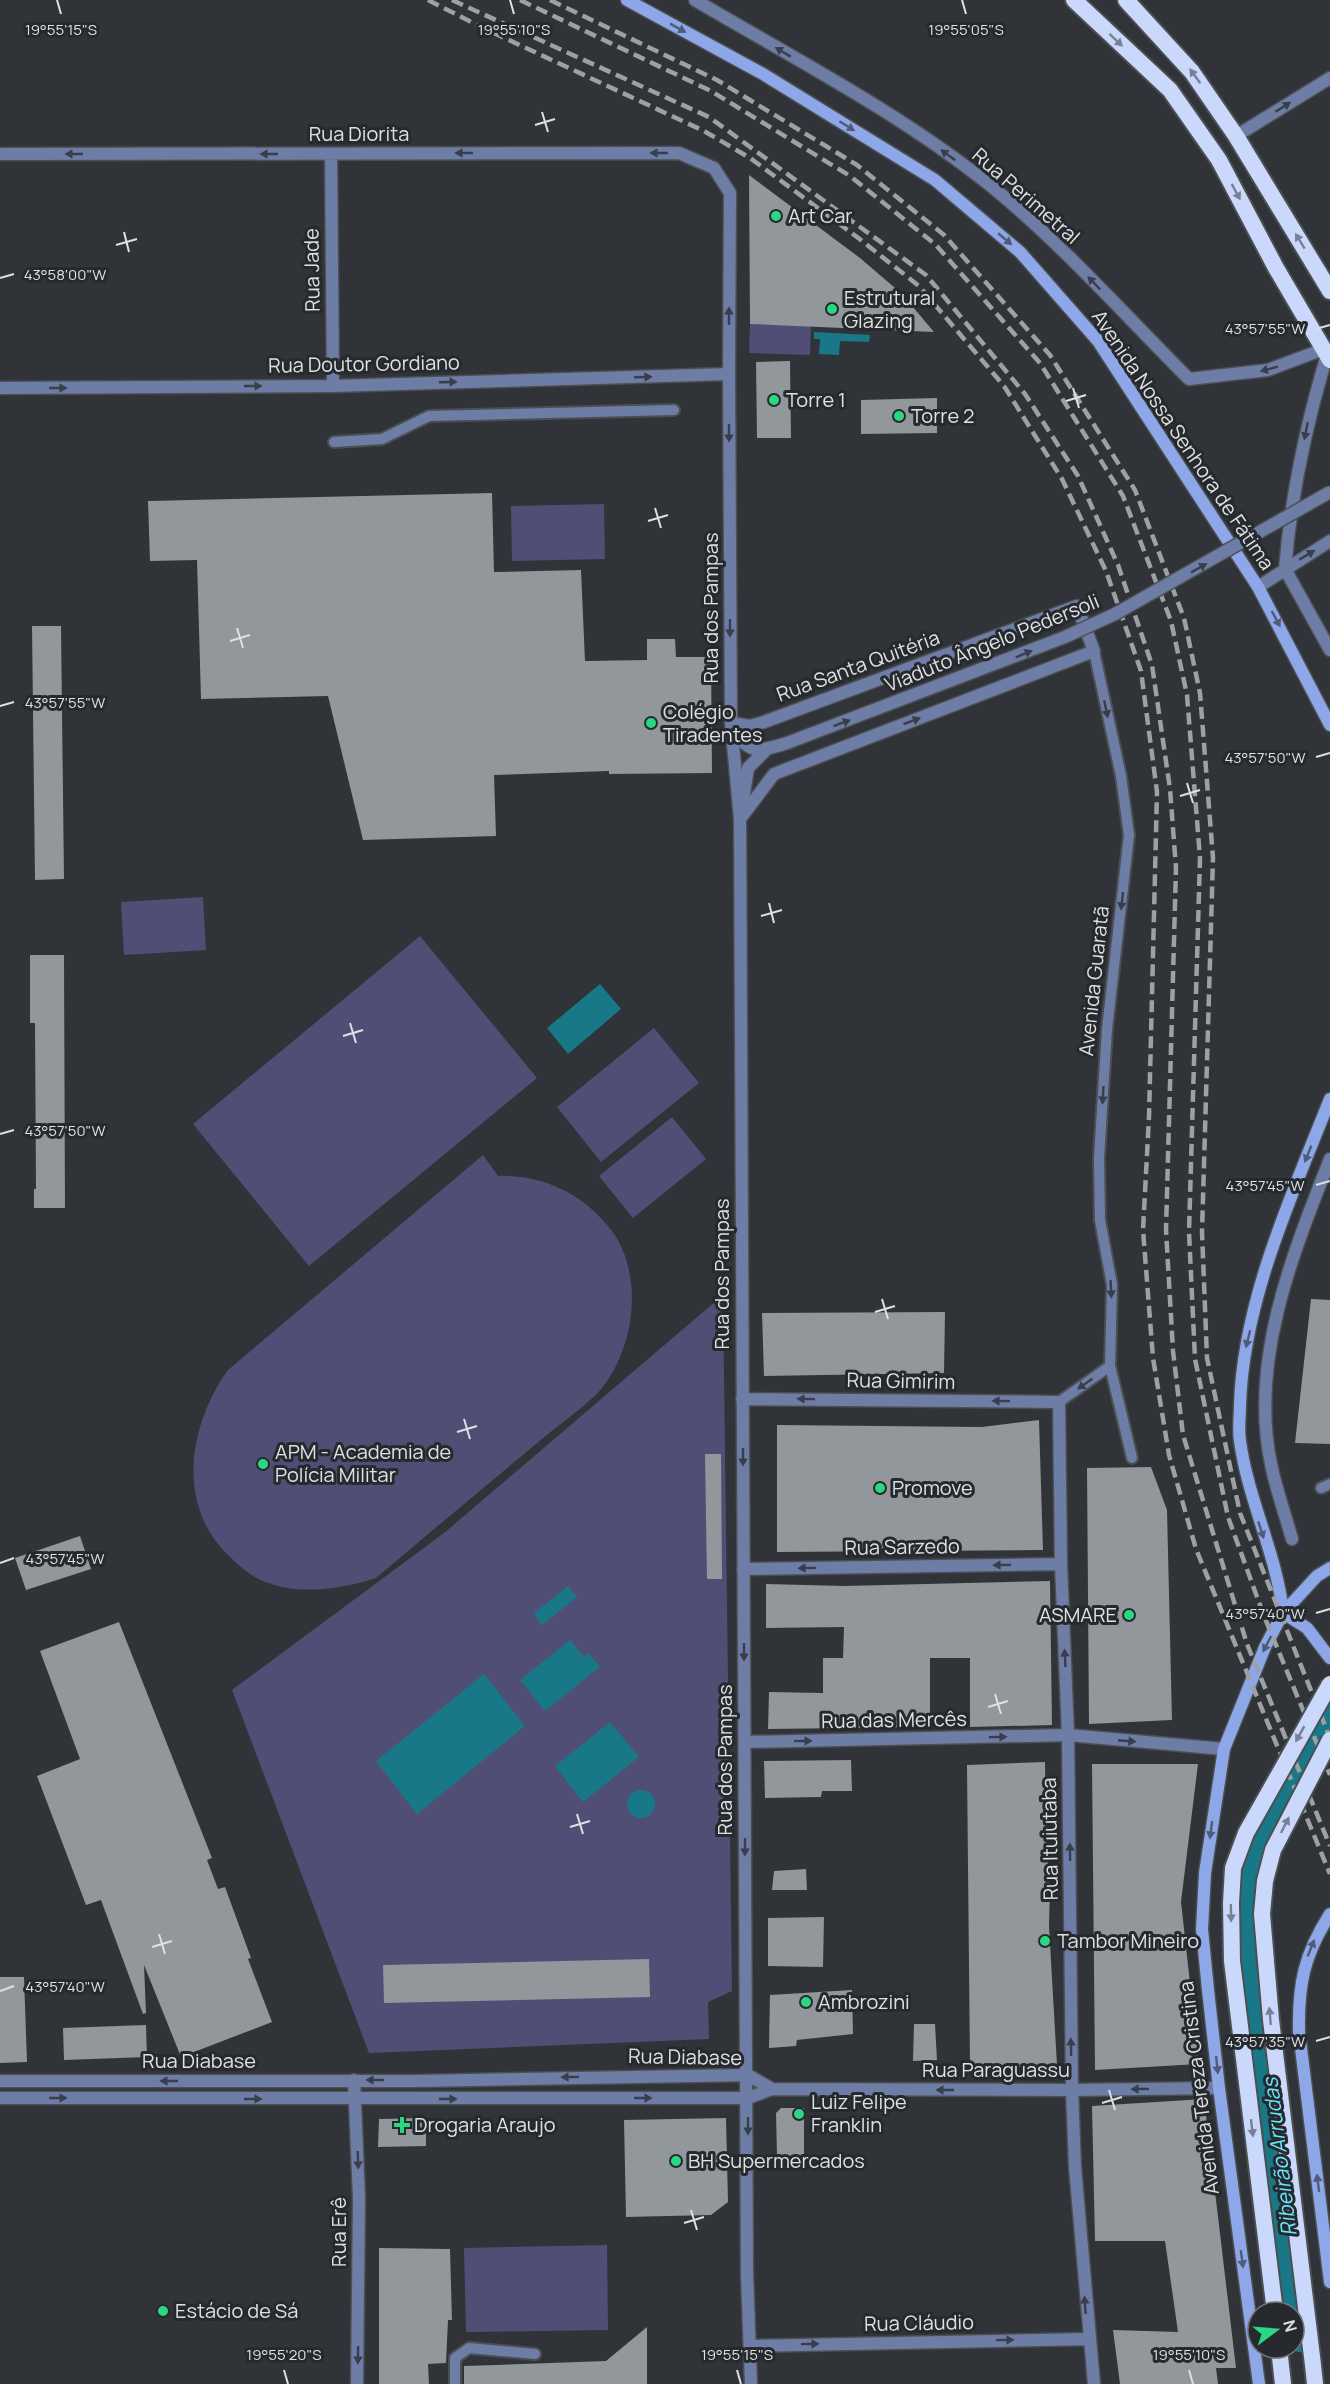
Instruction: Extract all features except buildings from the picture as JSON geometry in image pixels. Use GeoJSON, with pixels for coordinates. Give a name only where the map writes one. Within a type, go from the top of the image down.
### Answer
{"type":"FeatureCollection","features":[{"type":"Feature","properties":{"kind":"highway"},"geometry":{"type":"LineString","coordinates":[[1074,0],[1176,99],[1220,160],[1276,268],[1327,354]]}},
{"type":"Feature","properties":{"kind":"highway"},"geometry":{"type":"LineString","coordinates":[[1126,0],[1192,72],[1236,136],[1330,291]]}},
{"type":"Feature","properties":{"kind":"highway"},"geometry":{"type":"LineString","coordinates":[[1274,2300],[1232,1961],[1233,1868],[1246,1833],[1330,1684]]}},
{"type":"Feature","properties":{"kind":"highway"},"geometry":{"type":"LineString","coordinates":[[1316,2384],[1270,2020],[1262,1914],[1265,1881],[1273,1850],[1330,1740]]}},
{"type":"Feature","properties":{"kind":"highway"},"geometry":{"type":"LineString","coordinates":[[1280,2360],[1282,2377]]}},
{"type":"Feature","properties":{"kind":"main road","name":"Avenida Nossa Senhora de Fátima"},"geometry":{"type":"LineString","coordinates":[[627,0],[763,74],[935,180],[1020,252],[1098,340],[1258,586],[1330,725]]}},
{"type":"Feature","properties":{"kind":"main road"},"geometry":{"type":"LineString","coordinates":[[1330,1099],[1288,1204],[1259,1296],[1241,1367],[1239,1439],[1251,1500],[1281,1589],[1283,1613],[1307,1628],[1330,1658]]}},
{"type":"Feature","properties":{"kind":"main road","name":"Avenida Tereza Cristina"},"geometry":{"type":"LineString","coordinates":[[1259,2384],[1219,2088],[1202,1929],[1205,1873],[1224,1749],[1264,1647],[1283,1613],[1317,1576],[1330,1568]]}},
{"type":"Feature","properties":{"kind":"main road"},"geometry":{"type":"LineString","coordinates":[[1330,1914],[1312,1943],[1303,1969],[1299,2001],[1299,2032],[1330,2282]]}},
{"type":"Feature","properties":{"kind":"street","name":"Rua Perimetral"},"geometry":{"type":"LineString","coordinates":[[695,0],[906,124],[991,186],[1052,241],[1189,379],[1268,370],[1327,354]]}},
{"type":"Feature","properties":{"kind":"street"},"geometry":{"type":"LineString","coordinates":[[1236,136],[1330,78]]}},
{"type":"Feature","properties":{"kind":"street","name":"Rua Diorita"},"geometry":{"type":"LineString","coordinates":[[0,154],[679,153],[714,168]]}},
{"type":"Feature","properties":{"kind":"street","name":"Rua Jade"},"geometry":{"type":"LineString","coordinates":[[331,154],[333,386]]}},
{"type":"Feature","properties":{"kind":"street","name":"Rua dos Pampas"},"geometry":{"type":"LineString","coordinates":[[714,168],[730,193],[731,723],[740,819],[748,2075],[747,2274],[752,2384]]}},
{"type":"Feature","properties":{"kind":"street"},"geometry":{"type":"LineString","coordinates":[[1285,569],[1289,520],[1306,430],[1327,354]]}},
{"type":"Feature","properties":{"kind":"street","name":"Rua Doutor Gordiano"},"geometry":{"type":"LineString","coordinates":[[0,388],[333,386],[729,374]]}},
{"type":"Feature","properties":{"kind":"street","name":"Viaduto Ângelo Pedersoli"},"geometry":{"type":"LineString","coordinates":[[766,750],[1065,637],[1125,609],[1330,492]]}},
{"type":"Feature","properties":{"kind":"street"},"geometry":{"type":"LineString","coordinates":[[1258,586],[1330,541]]}},
{"type":"Feature","properties":{"kind":"street","name":"Avenida Nossa Senhora de Fátima"},"geometry":{"type":"LineString","coordinates":[[1285,569],[1330,651]]}},
{"type":"Feature","properties":{"kind":"street","name":"Rua Santa Quitéria"},"geometry":{"type":"LineString","coordinates":[[731,723],[750,726],[764,722],[1077,606]]}},
{"type":"Feature","properties":{"kind":"street","name":"Avenida Guaratã"},"geometry":{"type":"LineString","coordinates":[[1077,606],[1094,651]]}},
{"type":"Feature","properties":{"kind":"street"},"geometry":{"type":"LineString","coordinates":[[740,819],[774,774],[1094,651]]}},
{"type":"Feature","properties":{"kind":"street"},"geometry":{"type":"LineString","coordinates":[[731,723],[737,738],[747,747],[766,750]]}},
{"type":"Feature","properties":{"kind":"street"},"geometry":{"type":"LineString","coordinates":[[740,819],[748,768],[766,750]]}},
{"type":"Feature","properties":{"kind":"street"},"geometry":{"type":"LineString","coordinates":[[1292,1539],[1270,1463],[1265,1402],[1275,1318],[1292,1257],[1330,1159]]}},
{"type":"Feature","properties":{"kind":"street","name":"Rua Gimirim"},"geometry":{"type":"LineString","coordinates":[[742,1399],[1059,1402]]}},
{"type":"Feature","properties":{"kind":"street","name":"Rua Ituiutaba"},"geometry":{"type":"LineString","coordinates":[[1059,1402],[1061,1564],[1068,1735],[1072,2090],[1075,2167],[1088,2339],[1094,2384]]}},
{"type":"Feature","properties":{"kind":"street","name":"Rua Sarzedo"},"geometry":{"type":"LineString","coordinates":[[744,1569],[1061,1564]]}},
{"type":"Feature","properties":{"kind":"street","name":"Rua das Mercês"},"geometry":{"type":"LineString","coordinates":[[745,1742],[1068,1735],[1224,1749]]}},
{"type":"Feature","properties":{"kind":"street","name":"Rua Diabase"},"geometry":{"type":"LineString","coordinates":[[0,2081],[354,2080],[748,2075],[772,2089]]}},
{"type":"Feature","properties":{"kind":"street","name":"Rua Erê"},"geometry":{"type":"LineString","coordinates":[[354,2080],[359,2198],[357,2384]]}},
{"type":"Feature","properties":{"kind":"street","name":"Rua Paraguassu"},"geometry":{"type":"LineString","coordinates":[[772,2089],[1219,2088]]}},
{"type":"Feature","properties":{"kind":"street","name":"Rua Diabase"},"geometry":{"type":"LineString","coordinates":[[0,2098],[748,2098],[772,2089]]}},
{"type":"Feature","properties":{"kind":"street","name":"Rua Cláudio"},"geometry":{"type":"LineString","coordinates":[[751,2346],[1088,2339]]}},
{"type":"Feature","properties":{"kind":"lane"},"geometry":{"type":"LineString","coordinates":[[334,442],[382,439],[429,416],[674,410]]}},
{"type":"Feature","properties":{"kind":"lane","name":"Avenida Guaratã"},"geometry":{"type":"LineString","coordinates":[[1094,651],[1121,776],[1129,835],[1107,1029],[1099,1158],[1100,1220],[1112,1285],[1110,1366],[1132,1458]]}},
{"type":"Feature","properties":{"kind":"lane"},"geometry":{"type":"LineString","coordinates":[[1059,1402],[1110,1366]]}},
{"type":"Feature","properties":{"kind":"lane"},"geometry":{"type":"LineString","coordinates":[[455,2384],[455,2358],[469,2348],[535,2354]]}},
{"type":"Feature","properties":{"kind":"shaded area"},"geometry":{"type":"Polygon","coordinates":[[[750,324],[811,325],[810,355],[749,353],[750,324]]]}},
{"type":"Feature","properties":{"kind":"shaded area"},"geometry":{"type":"Polygon","coordinates":[[[604,504],[605,559],[512,561],[511,506],[604,504]]]}},
{"type":"Feature","properties":{"kind":"shaded area"},"geometry":{"type":"Polygon","coordinates":[[[203,897],[206,950],[124,955],[121,902],[203,897]]]}},
{"type":"Feature","properties":{"kind":"shaded area"},"geometry":{"type":"Polygon","coordinates":[[[420,936],[537,1078],[309,1266],[193,1124],[420,936]]]}},
{"type":"Feature","properties":{"kind":"shaded area"},"geometry":{"type":"Polygon","coordinates":[[[654,1028],[699,1083],[601,1162],[557,1107],[654,1028]]]}},
{"type":"Feature","properties":{"kind":"shaded area"},"geometry":{"type":"Polygon","coordinates":[[[672,1117],[706,1159],[633,1218],[599,1176],[672,1117]]]}},
{"type":"Feature","properties":{"kind":"shaded area"},"geometry":{"type":"Polygon","coordinates":[[[483,1155],[498,1176],[515,1176],[547,1183],[576,1197],[601,1218],[612,1231],[629,1268],[632,1289],[628,1332],[613,1371],[602,1388],[588,1402],[376,1578],[336,1588],[308,1590],[281,1587],[256,1578],[227,1554],[211,1534],[200,1512],[195,1488],[194,1464],[197,1439],[204,1414],[215,1391],[228,1370],[483,1155]]]}},
{"type":"Feature","properties":{"kind":"shaded area"},"geometry":{"type":"Polygon","coordinates":[[[723,1295],[732,1991],[708,2002],[709,2039],[369,2053],[232,1690],[444,1533],[723,1295]]]}},
{"type":"Feature","properties":{"kind":"shaded area"},"geometry":{"type":"Polygon","coordinates":[[[607,2245],[608,2330],[466,2332],[464,2248],[607,2245]]]}},
{"type":"Feature","properties":{"kind":"water"},"geometry":{"type":"Polygon","coordinates":[[[814,332],[870,335],[869,342],[840,341],[839,355],[819,354],[820,339],[814,339],[814,332]]]}},
{"type":"Feature","properties":{"kind":"water"},"geometry":{"type":"Polygon","coordinates":[[[600,984],[621,1009],[568,1054],[547,1028],[600,984]]]}},
{"type":"Feature","properties":{"kind":"water"},"geometry":{"type":"Polygon","coordinates":[[[568,1586],[577,1597],[542,1625],[534,1613],[568,1586]]]}},
{"type":"Feature","properties":{"kind":"water"},"geometry":{"type":"Polygon","coordinates":[[[570,1640],[584,1657],[589,1653],[600,1667],[545,1711],[520,1680],[570,1640]]]}},
{"type":"Feature","properties":{"kind":"water"},"geometry":{"type":"Polygon","coordinates":[[[484,1674],[525,1726],[417,1814],[376,1761],[484,1674]]]}},
{"type":"Feature","properties":{"kind":"water"},"geometry":{"type":"Polygon","coordinates":[[[610,1722],[639,1757],[583,1802],[555,1766],[610,1722]]]}},
{"type":"Feature","properties":{"kind":"water"},"geometry":{"type":"Polygon","coordinates":[[[641,1790],[651,1794],[655,1804],[651,1814],[641,1818],[631,1814],[627,1804],[631,1794],[641,1790]]]}},
{"type":"Feature","properties":{"kind":"waterway","name":"Ribeirão Arrudas"},"geometry":{"type":"LineString","coordinates":[[1296,2300],[1264,2039],[1256,1954],[1256,1897],[1258,1869],[1271,1814],[1290,1773],[1330,1707]]}},
{"type":"Feature","properties":{"kind":"railway"},"geometry":{"type":"LineString","coordinates":[[428,0],[704,131],[750,158],[857,237],[919,286],[1004,386],[1062,479],[1106,571],[1141,671],[1157,792],[1149,1117],[1143,1230],[1153,1358],[1169,1455],[1196,1549],[1330,1874]]}},
{"type":"Feature","properties":{"kind":"railway"},"geometry":{"type":"LineString","coordinates":[[452,0],[709,117],[926,275],[1025,394],[1078,476],[1118,565],[1152,665],[1170,789],[1176,868],[1166,1230],[1173,1351],[1183,1435],[1247,1644],[1330,1846]]}},
{"type":"Feature","properties":{"kind":"railway"},"geometry":{"type":"LineString","coordinates":[[520,0],[711,91],[850,176],[935,244],[1040,363],[1123,496],[1171,621],[1187,695],[1200,858],[1189,1232],[1195,1359],[1228,1517],[1264,1616],[1330,1775]]}},
{"type":"Feature","properties":{"kind":"railway"},"geometry":{"type":"LineString","coordinates":[[550,0],[717,80],[857,165],[944,235],[1050,355],[1135,490],[1184,618],[1200,693],[1213,858],[1202,1232],[1207,1358],[1240,1513],[1330,1738]]}},
{"type":"Feature","properties":{"kind":"place","name":"Art Car"},"geometry":{"type":"Point","coordinates":[776,216]}},
{"type":"Feature","properties":{"kind":"place","name":"Estrutural Glazing"},"geometry":{"type":"Point","coordinates":[832,309]}},
{"type":"Feature","properties":{"kind":"place","name":"Torre 1"},"geometry":{"type":"Point","coordinates":[774,400]}},
{"type":"Feature","properties":{"kind":"place","name":"Torre 2"},"geometry":{"type":"Point","coordinates":[899,416]}},
{"type":"Feature","properties":{"kind":"place","name":"Colégio Tiradentes"},"geometry":{"type":"Point","coordinates":[651,723]}},
{"type":"Feature","properties":{"kind":"place","name":"APM - Academia de Polícia Militar"},"geometry":{"type":"Point","coordinates":[263,1464]}},
{"type":"Feature","properties":{"kind":"place","name":"Promove"},"geometry":{"type":"Point","coordinates":[880,1488]}},
{"type":"Feature","properties":{"kind":"place","name":"ASMARE"},"geometry":{"type":"Point","coordinates":[1129,1615]}},
{"type":"Feature","properties":{"kind":"place","name":"Tambor Mineiro"},"geometry":{"type":"Point","coordinates":[1045,1941]}},
{"type":"Feature","properties":{"kind":"place","name":"Ambrozini"},"geometry":{"type":"Point","coordinates":[806,2002]}},
{"type":"Feature","properties":{"kind":"place","name":"Luiz Felipe Franklin"},"geometry":{"type":"Point","coordinates":[799,2114]}},
{"type":"Feature","properties":{"kind":"place","name":"Drogaria Araujo"},"geometry":{"type":"Point","coordinates":[402,2125]}},
{"type":"Feature","properties":{"kind":"place","name":"BH Supermercados"},"geometry":{"type":"Point","coordinates":[676,2161]}},
{"type":"Feature","properties":{"kind":"place","name":"Estácio de Sá"},"geometry":{"type":"Point","coordinates":[163,2311]}}]}
